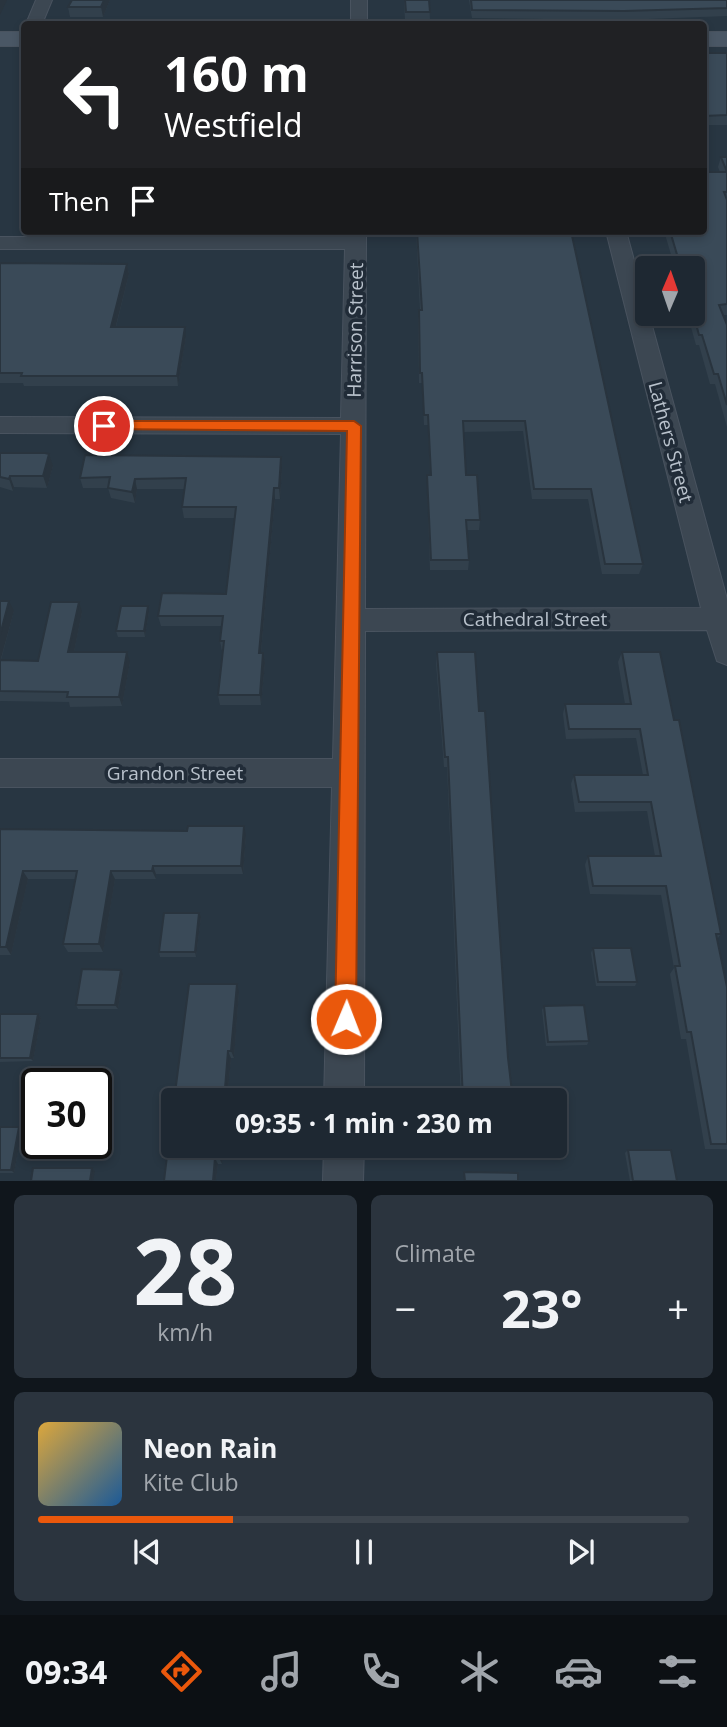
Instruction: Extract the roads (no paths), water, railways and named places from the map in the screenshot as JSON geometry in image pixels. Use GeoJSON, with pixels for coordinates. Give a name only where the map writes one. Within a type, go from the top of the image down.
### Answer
{"type":"FeatureCollection","features":[{"type":"Feature","properties":{"kind":"street"},"geometry":{"type":"LineString","coordinates":[[35,21],[44,0]]}},
{"type":"Feature","properties":{"kind":"street"},"geometry":{"type":"LineString","coordinates":[[359,0],[359,21]]}},
{"type":"Feature","properties":{"kind":"street"},"geometry":{"type":"LineString","coordinates":[[0,39],[21,39]]}},
{"type":"Feature","properties":{"kind":"street"},"geometry":{"type":"LineString","coordinates":[[707,39],[727,39]]}},
{"type":"Feature","properties":{"kind":"street","name":"Lathers Street"},"geometry":{"type":"LineString","coordinates":[[617,235],[722,619],[727,653]]}},
{"type":"Feature","properties":{"kind":"street"},"geometry":{"type":"LineString","coordinates":[[0,243],[356,237]]}},
{"type":"Feature","properties":{"kind":"street","name":"Harrison Street"},"geometry":{"type":"LineString","coordinates":[[344,1088],[356,237]]}},
{"type":"Feature","properties":{"kind":"street"},"geometry":{"type":"LineString","coordinates":[[0,425],[354,426]]}},
{"type":"Feature","properties":{"kind":"street","name":"Cathedral Street"},"geometry":{"type":"LineString","coordinates":[[352,620],[722,619]]}},
{"type":"Feature","properties":{"kind":"street","name":"Grandon Street"},"geometry":{"type":"LineString","coordinates":[[0,773],[349,773]]}},
{"type":"Feature","properties":{"kind":"street"},"geometry":{"type":"LineString","coordinates":[[343,1181],[344,1158]]}}]}
